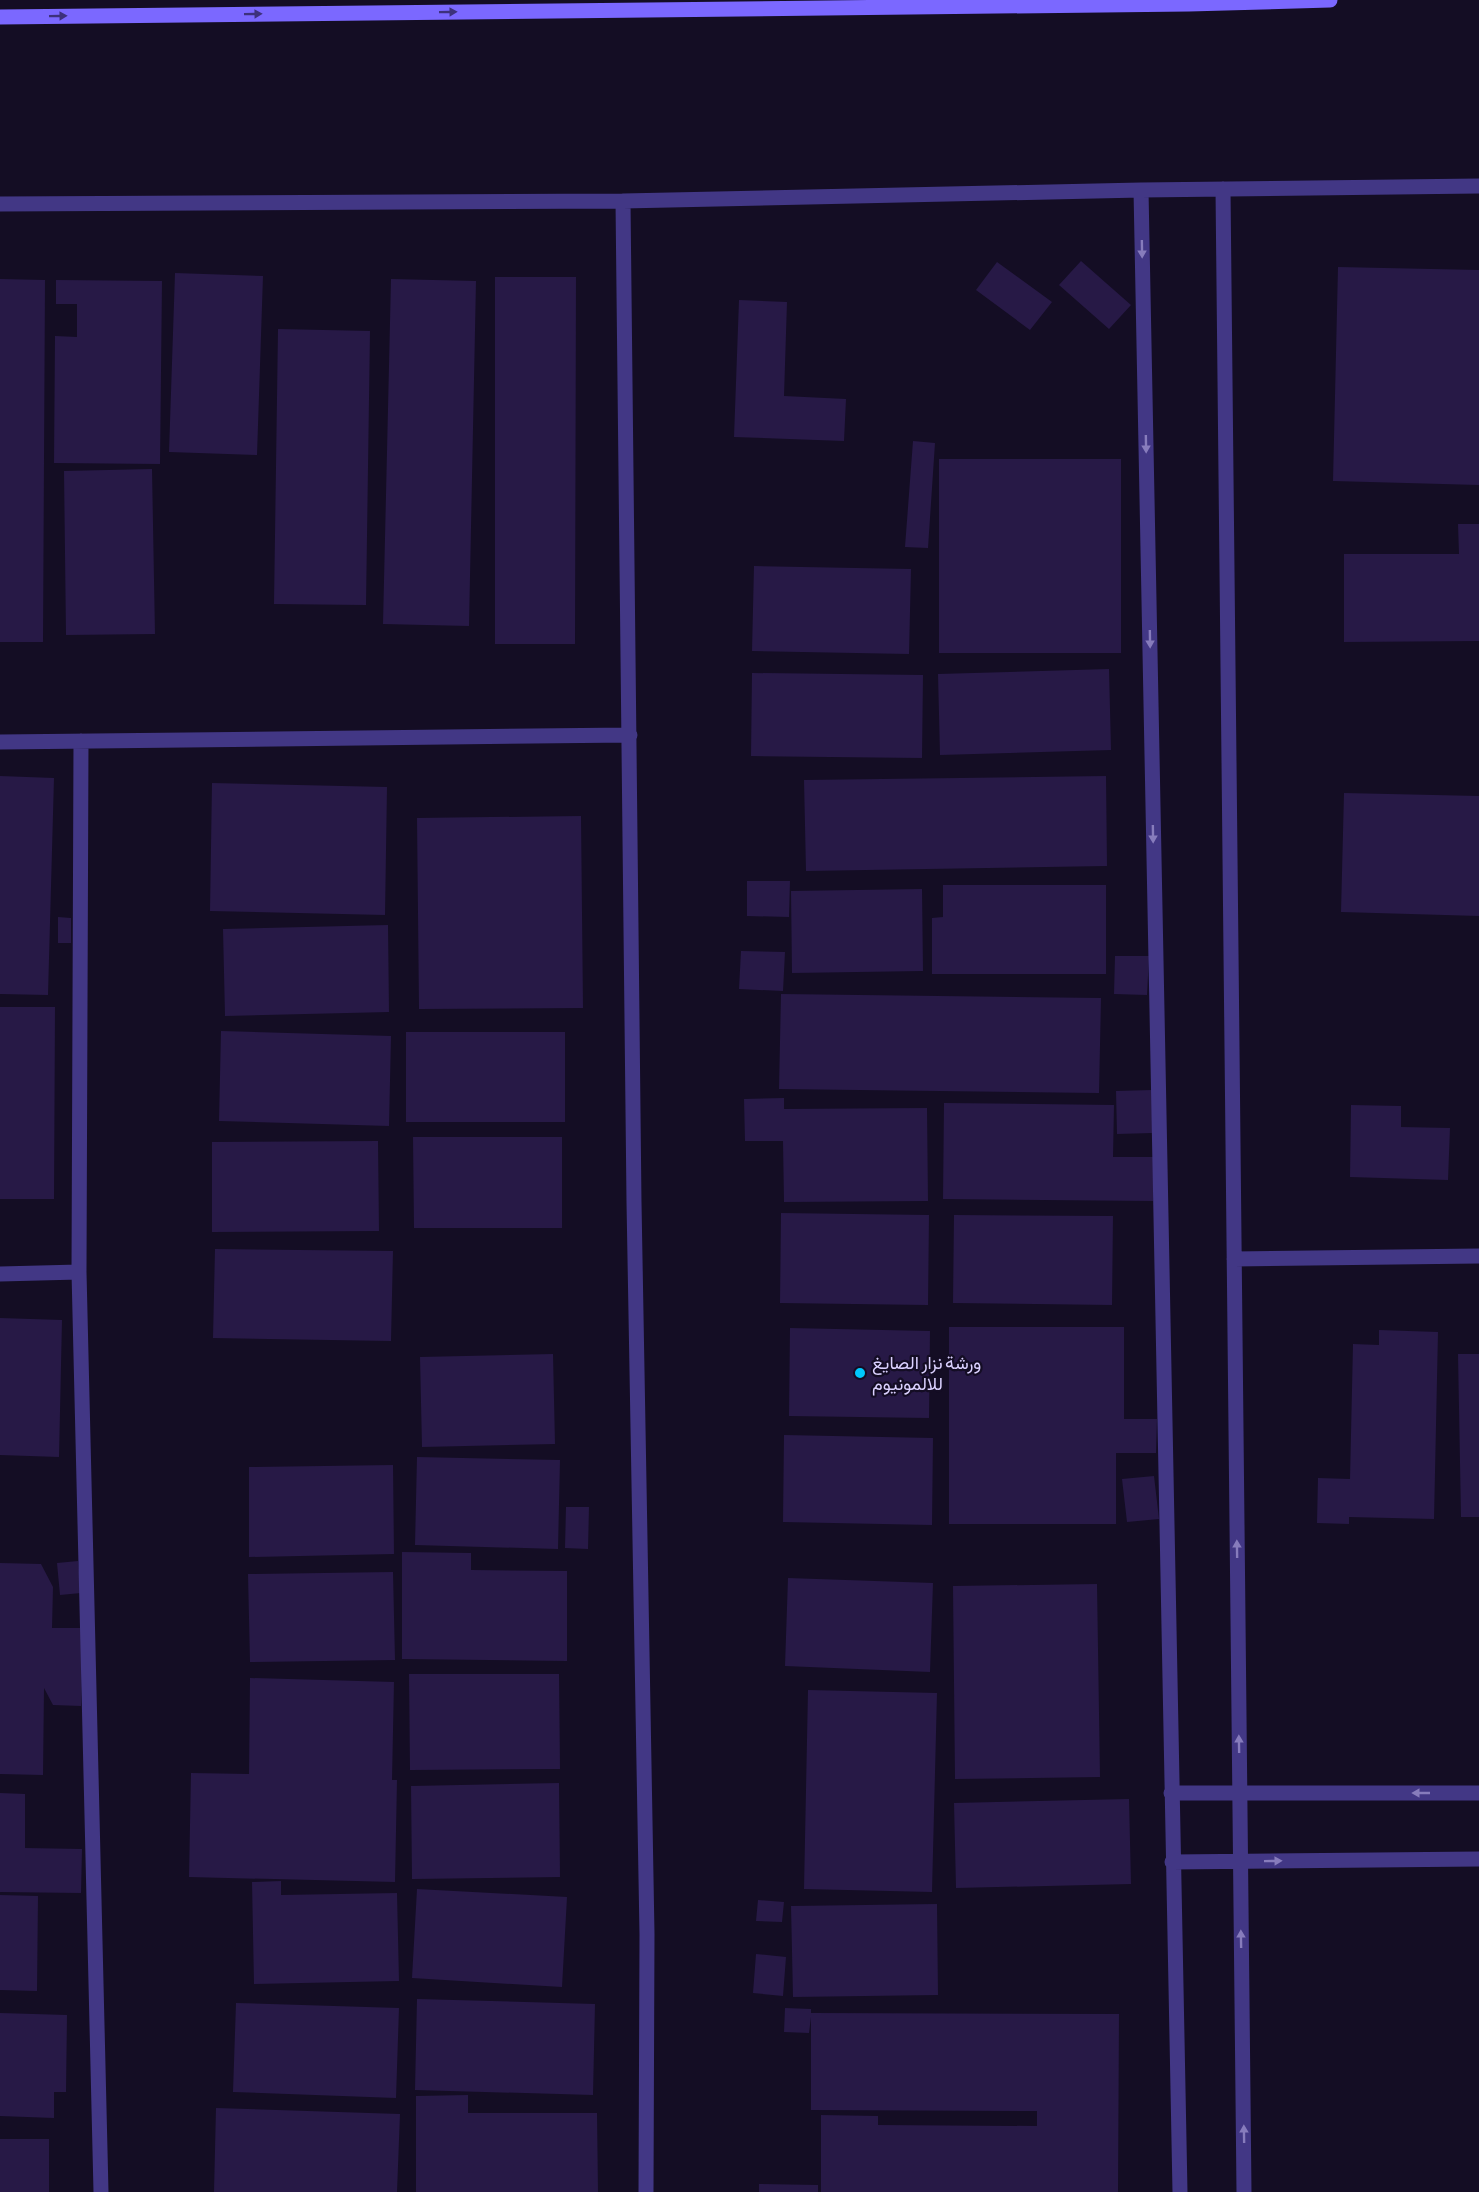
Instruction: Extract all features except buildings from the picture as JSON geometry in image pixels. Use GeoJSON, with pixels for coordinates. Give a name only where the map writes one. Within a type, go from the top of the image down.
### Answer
{"type":"FeatureCollection","features":[{"type":"Feature","properties":{"kind":"street"},"geometry":{"type":"LineString","coordinates":[[0,17],[1330,0]]}},
{"type":"Feature","properties":{"kind":"street"},"geometry":{"type":"LineString","coordinates":[[0,204],[623,201],[1141,190],[1479,186]]}},
{"type":"Feature","properties":{"kind":"street"},"geometry":{"type":"LineString","coordinates":[[1223,189],[1244,2192]]}},
{"type":"Feature","properties":{"kind":"street"},"geometry":{"type":"LineString","coordinates":[[1141,190],[1180,2192]]}},
{"type":"Feature","properties":{"kind":"street"},"geometry":{"type":"LineString","coordinates":[[623,201],[634,1214],[647,1934],[646,2192]]}},
{"type":"Feature","properties":{"kind":"street"},"geometry":{"type":"LineString","coordinates":[[0,742],[630,735]]}},
{"type":"Feature","properties":{"kind":"street"},"geometry":{"type":"LineString","coordinates":[[81,741],[79,1272],[101,2192]]}},
{"type":"Feature","properties":{"kind":"street"},"geometry":{"type":"LineString","coordinates":[[1234,1260],[1479,1256]]}},
{"type":"Feature","properties":{"kind":"street"},"geometry":{"type":"LineString","coordinates":[[0,1274],[79,1272]]}},
{"type":"Feature","properties":{"kind":"street"},"geometry":{"type":"LineString","coordinates":[[1171,1793],[1479,1793]]}},
{"type":"Feature","properties":{"kind":"street"},"geometry":{"type":"LineString","coordinates":[[1172,1862],[1479,1859]]}},
{"type":"Feature","properties":{"kind":"place","name":"ورشة نزار الصايغ للالمونيوم"},"geometry":{"type":"Point","coordinates":[860,1373]}}]}
